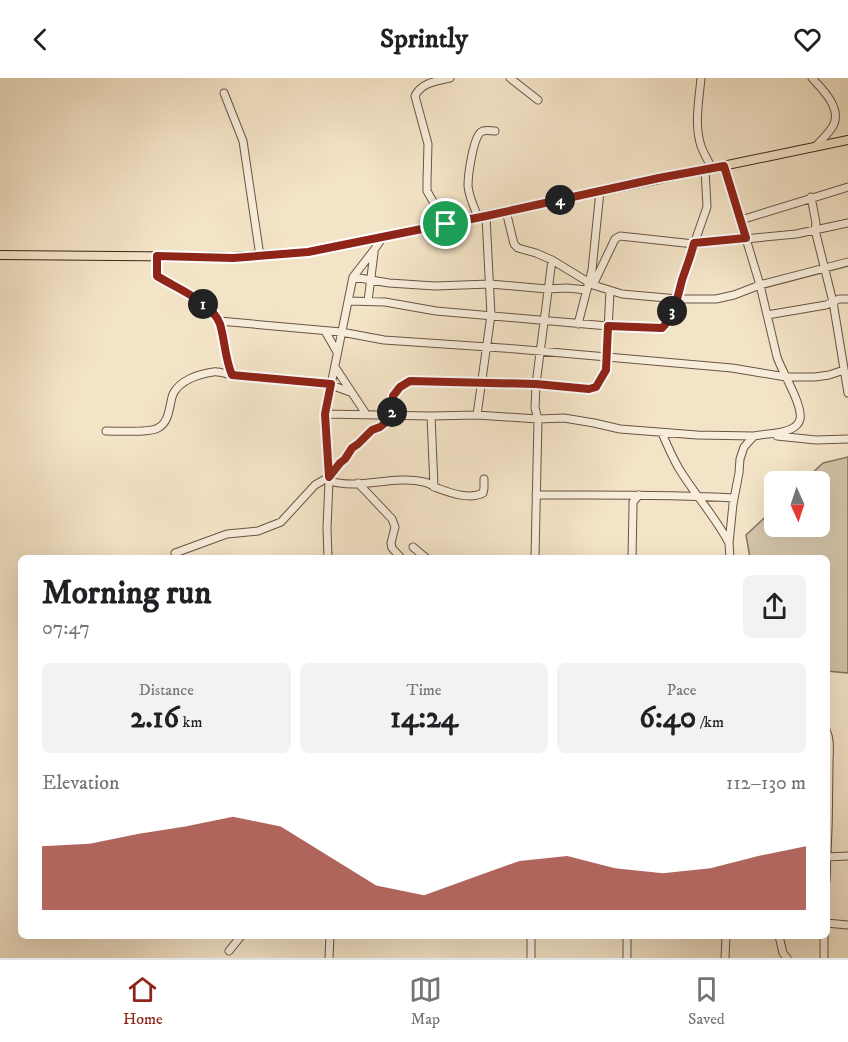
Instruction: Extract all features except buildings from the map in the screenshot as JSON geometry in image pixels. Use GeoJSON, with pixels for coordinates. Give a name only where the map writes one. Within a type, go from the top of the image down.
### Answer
{"type":"FeatureCollection","features":[{"type":"Feature","properties":{"kind":"main road"},"geometry":{"type":"LineString","coordinates":[[0,255],[233,258],[308,252],[848,140]]}},
{"type":"Feature","properties":{"kind":"street"},"geometry":{"type":"LineString","coordinates":[[446,224],[428,191],[426,181],[428,144],[415,96],[424,86],[450,78]]}},
{"type":"Feature","properties":{"kind":"street"},"geometry":{"type":"LineString","coordinates":[[510,78],[538,100]]}},
{"type":"Feature","properties":{"kind":"street"},"geometry":{"type":"LineString","coordinates":[[348,301],[368,301],[436,311],[578,324],[662,328],[666,325],[678,299],[682,279],[707,207],[709,169],[701,145],[697,116],[701,78]]}},
{"type":"Feature","properties":{"kind":"street"},"geometry":{"type":"LineString","coordinates":[[812,78],[827,94],[836,114],[834,123],[815,147]]}},
{"type":"Feature","properties":{"kind":"street"},"geometry":{"type":"LineString","coordinates":[[224,93],[243,141],[260,256]]}},
{"type":"Feature","properties":{"kind":"street"},"geometry":{"type":"LineString","coordinates":[[477,415],[491,315],[490,284],[482,217],[471,198],[468,186],[469,168],[480,132],[495,131]]}},
{"type":"Feature","properties":{"kind":"street"},"geometry":{"type":"LineString","coordinates":[[724,166],[760,285],[777,357],[801,417],[800,423],[793,428],[768,435]]}},
{"type":"Feature","properties":{"kind":"street"},"geometry":{"type":"LineString","coordinates":[[741,220],[848,187]]}},
{"type":"Feature","properties":{"kind":"street"},"geometry":{"type":"LineString","coordinates":[[578,324],[590,286],[600,191]]}},
{"type":"Feature","properties":{"kind":"street"},"geometry":{"type":"LineString","coordinates":[[811,197],[816,223],[815,230],[832,302],[848,393]]}},
{"type":"Feature","properties":{"kind":"street"},"geometry":{"type":"LineString","coordinates":[[506,212],[514,244],[518,248],[552,260],[590,286]]}},
{"type":"Feature","properties":{"kind":"street"},"geometry":{"type":"LineString","coordinates":[[590,286],[615,240],[620,236],[694,243],[796,234],[848,223]]}},
{"type":"Feature","properties":{"kind":"street"},"geometry":{"type":"LineString","coordinates":[[328,555],[329,479],[325,414],[353,277],[382,237]]}},
{"type":"Feature","properties":{"kind":"street"},"geometry":{"type":"LineString","coordinates":[[368,301],[374,250]]}},
{"type":"Feature","properties":{"kind":"street"},"geometry":{"type":"LineString","coordinates":[[157,256],[157,276],[199,299],[219,321],[227,364],[232,375]]}},
{"type":"Feature","properties":{"kind":"street"},"geometry":{"type":"LineString","coordinates":[[535,555],[538,419],[535,408],[536,384],[552,260]]}},
{"type":"Feature","properties":{"kind":"street"},"geometry":{"type":"LineString","coordinates":[[353,277],[435,286],[490,284],[547,289],[590,286],[622,294],[678,299],[716,299],[848,262]]}},
{"type":"Feature","properties":{"kind":"street"},"geometry":{"type":"LineString","coordinates":[[175,553],[227,534],[258,531],[281,522],[315,485],[329,479],[352,448],[372,430],[390,419],[393,396],[400,387],[410,381],[536,384],[589,389],[596,387],[606,370],[610,291]]}},
{"type":"Feature","properties":{"kind":"street"},"geometry":{"type":"LineString","coordinates":[[767,315],[848,299]]}},
{"type":"Feature","properties":{"kind":"street"},"geometry":{"type":"LineString","coordinates":[[219,321],[341,332],[384,340],[732,368],[786,377],[814,377],[844,370]]}},
{"type":"Feature","properties":{"kind":"street"},"geometry":{"type":"LineString","coordinates":[[326,331],[337,352]]}},
{"type":"Feature","properties":{"kind":"street"},"geometry":{"type":"LineString","coordinates":[[335,367],[366,414]]}},
{"type":"Feature","properties":{"kind":"street"},"geometry":{"type":"LineString","coordinates":[[106,432],[158,428],[165,422],[173,394],[178,387],[193,377],[215,372],[331,384],[351,392]]}},
{"type":"Feature","properties":{"kind":"street"},"geometry":{"type":"LineString","coordinates":[[325,414],[564,418],[620,429],[662,433],[768,435],[816,440],[848,439]]}},
{"type":"Feature","properties":{"kind":"street"},"geometry":{"type":"LineString","coordinates":[[431,416],[434,487]]}},
{"type":"Feature","properties":{"kind":"street"},"geometry":{"type":"LineString","coordinates":[[662,433],[679,469],[718,523],[729,543]]}},
{"type":"Feature","properties":{"kind":"street"},"geometry":{"type":"LineString","coordinates":[[730,555],[729,543],[734,498],[740,473],[740,459],[744,447],[754,436]]}},
{"type":"Feature","properties":{"kind":"street"},"geometry":{"type":"LineString","coordinates":[[329,479],[335,483],[409,480],[467,496],[477,496],[483,493],[484,479]]}},
{"type":"Feature","properties":{"kind":"street"},"geometry":{"type":"LineString","coordinates":[[358,483],[392,519],[395,527],[392,548],[398,555]]}},
{"type":"Feature","properties":{"kind":"street"},"geometry":{"type":"LineString","coordinates":[[536,495],[699,495],[734,498]]}},
{"type":"Feature","properties":{"kind":"street"},"geometry":{"type":"LineString","coordinates":[[632,555],[633,506],[635,498],[639,495]]}},
{"type":"Feature","properties":{"kind":"street"},"geometry":{"type":"LineString","coordinates":[[413,547],[422,555]]}},
{"type":"Feature","properties":{"kind":"street"},"geometry":{"type":"LineString","coordinates":[[830,857],[848,856]]}},
{"type":"Feature","properties":{"kind":"street"},"geometry":{"type":"LineString","coordinates":[[830,923],[848,925]]}},
{"type":"Feature","properties":{"kind":"street"},"geometry":{"type":"LineString","coordinates":[[229,951],[239,939]]}},
{"type":"Feature","properties":{"kind":"street"},"geometry":{"type":"LineString","coordinates":[[329,958],[330,939]]}},
{"type":"Feature","properties":{"kind":"street"},"geometry":{"type":"LineString","coordinates":[[531,939],[531,958]]}},
{"type":"Feature","properties":{"kind":"street"},"geometry":{"type":"LineString","coordinates":[[627,939],[627,958]]}},
{"type":"Feature","properties":{"kind":"street"},"geometry":{"type":"LineString","coordinates":[[725,958],[726,939]]}},
{"type":"Feature","properties":{"kind":"street"},"geometry":{"type":"LineString","coordinates":[[780,939],[783,953],[787,958]]}},
{"type":"Feature","properties":{"kind":"street"},"geometry":{"type":"LineString","coordinates":[[824,939],[824,958]]}},
{"type":"Feature","properties":{"kind":"shaded area"},"geometry":{"type":"Polygon","coordinates":[[[848,457],[848,673],[830,671],[830,555],[749,555],[746,535],[764,518],[764,537],[830,537],[830,471],[815,471],[823,463],[848,457]]]}},
{"type":"Feature","properties":{"kind":"route"},"geometry":{"type":"LineString","coordinates":[[724,166],[746,238],[694,243],[678,299],[666,325],[662,328],[608,326],[606,370],[596,387],[589,389],[536,384],[410,381],[400,387],[393,396],[390,419],[372,430],[352,448],[329,477],[325,414],[331,384],[232,375],[227,364],[219,321],[199,299],[157,276],[157,256],[233,258],[308,252],[446,224],[724,166]]}}]}
